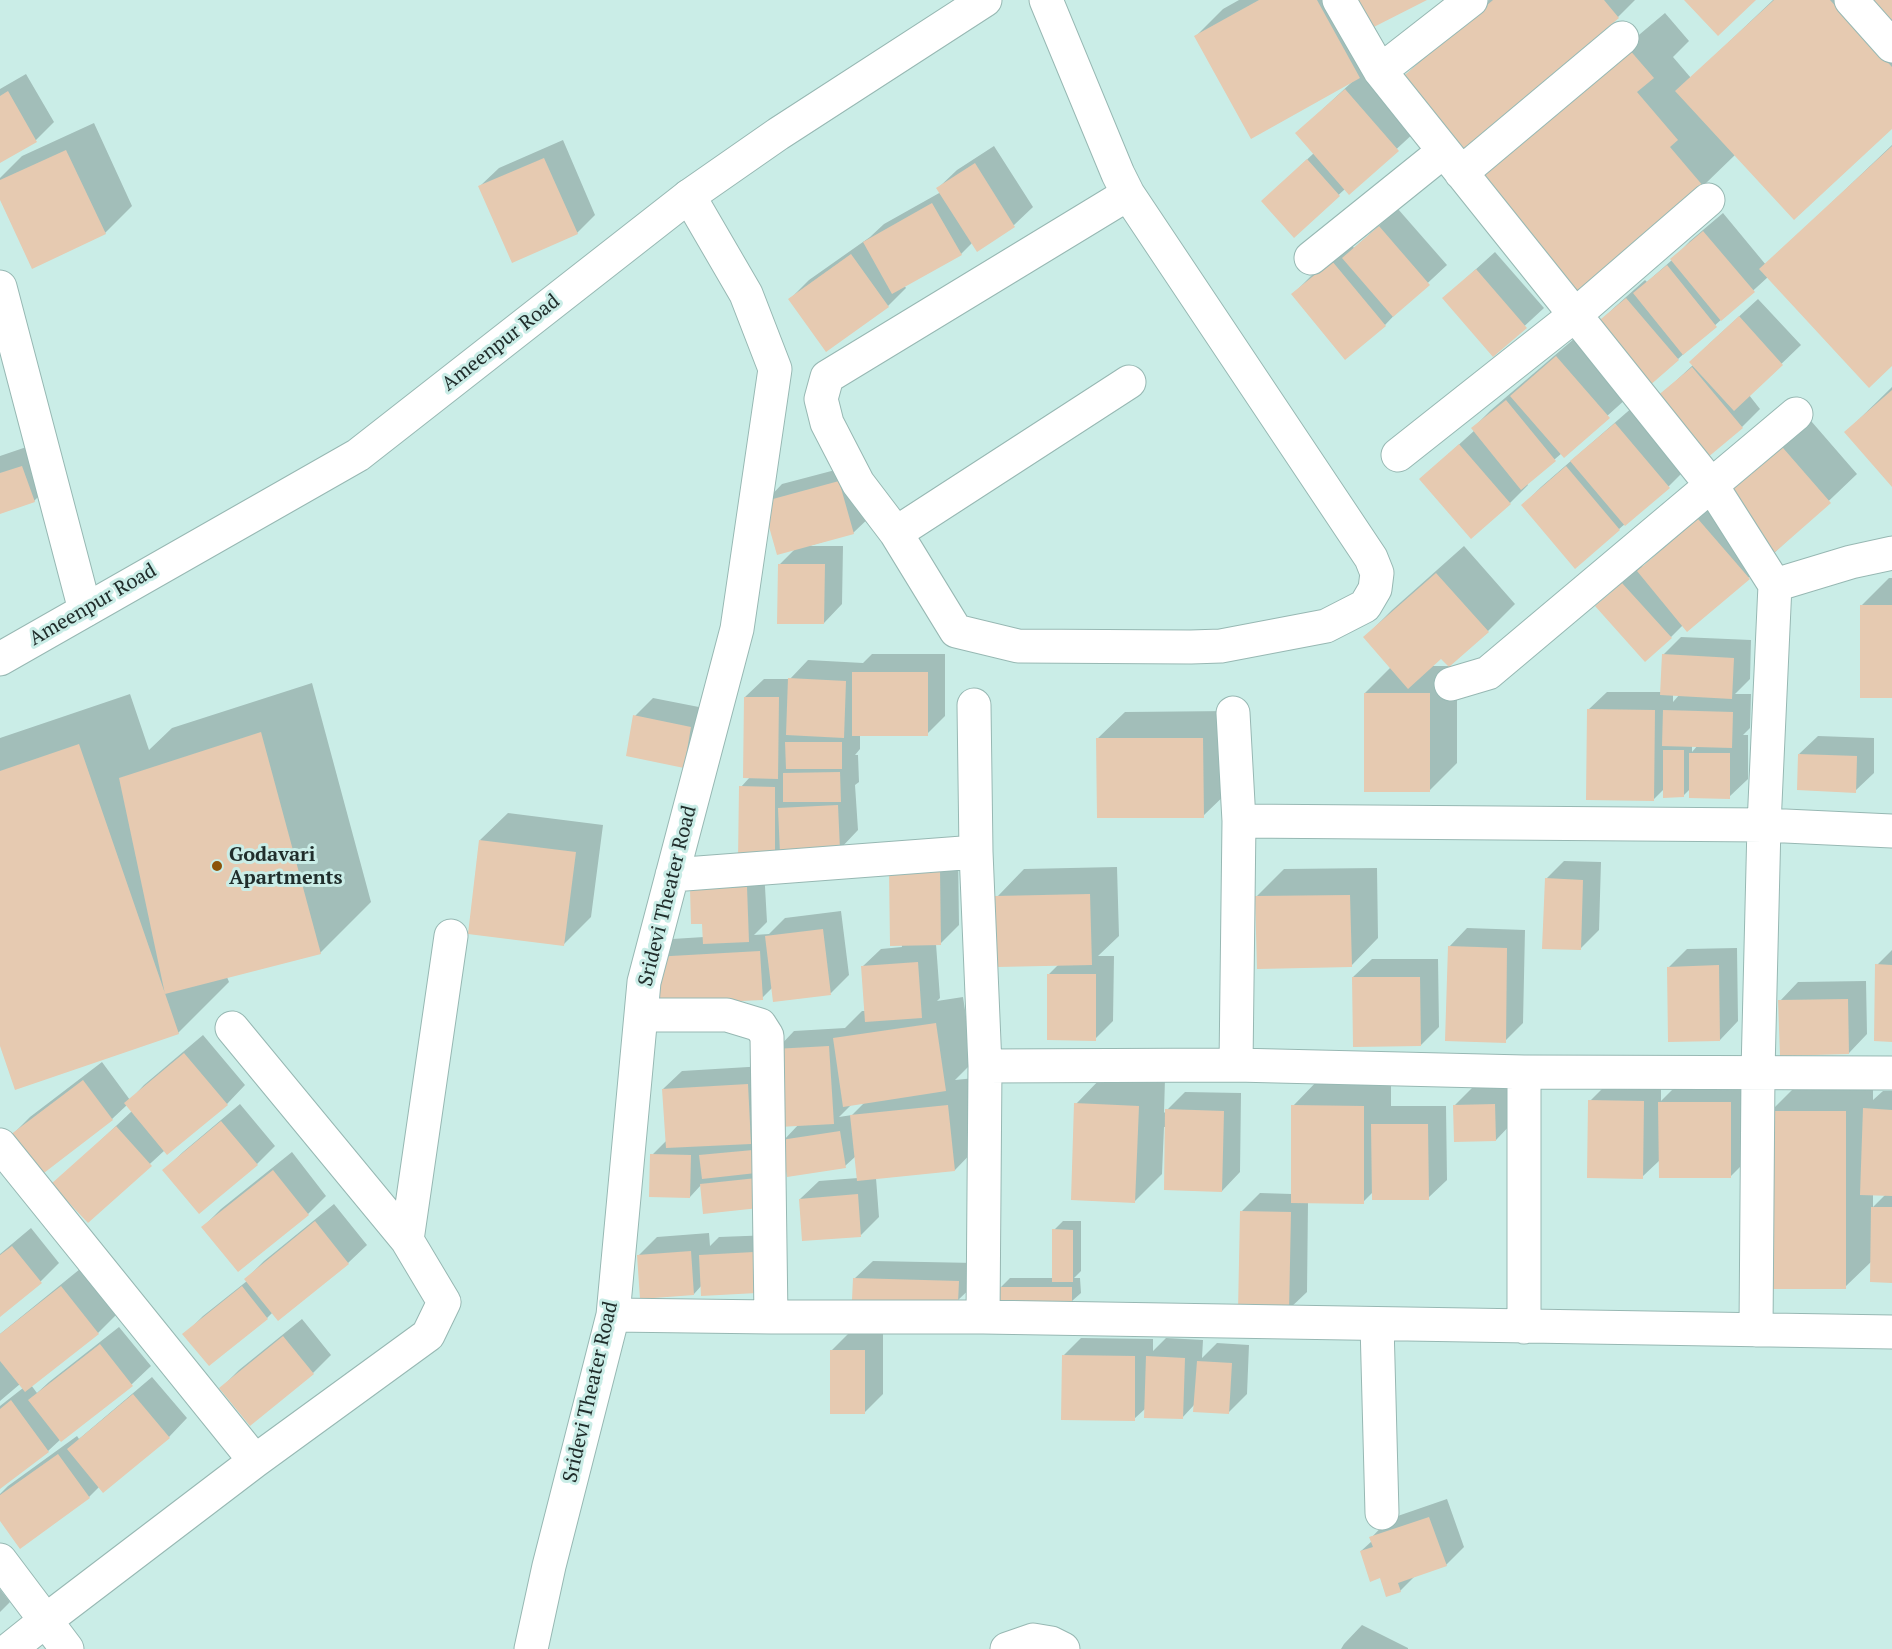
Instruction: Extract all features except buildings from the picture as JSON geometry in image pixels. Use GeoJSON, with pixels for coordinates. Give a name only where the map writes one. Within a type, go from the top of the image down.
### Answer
{"type":"FeatureCollection","features":[{"type":"Feature","properties":{"kind":"street","name":"Ameenpur Road"},"geometry":{"type":"LineString","coordinates":[[0,659],[358,455],[689,196],[778,134],[985,0]]}},
{"type":"Feature","properties":{"kind":"street"},"geometry":{"type":"LineString","coordinates":[[1046,0],[1128,194],[1371,558],[1377,573],[1375,589],[1365,606],[1326,626],[1221,646],[1018,646],[957,631],[896,533],[858,483],[827,423],[821,399],[827,377],[1128,194]]}},
{"type":"Feature","properties":{"kind":"street"},"geometry":{"type":"LineString","coordinates":[[1339,0],[1380,71],[1712,486],[1775,585],[1764,825],[1758,1072],[1756,1330]]}},
{"type":"Feature","properties":{"kind":"street"},"geometry":{"type":"LineString","coordinates":[[1380,71],[1471,0]]}},
{"type":"Feature","properties":{"kind":"street"},"geometry":{"type":"LineString","coordinates":[[1851,0],[1892,46]]}},
{"type":"Feature","properties":{"kind":"street"},"geometry":{"type":"LineString","coordinates":[[1311,258],[1453,162],[1622,38]]}},
{"type":"Feature","properties":{"kind":"street","name":"Sridevi Theater Road"},"geometry":{"type":"LineString","coordinates":[[531,1649],[549,1566],[613,1315],[644,982],[737,629],[775,369],[746,294],[689,196]]}},
{"type":"Feature","properties":{"kind":"street"},"geometry":{"type":"LineString","coordinates":[[1398,454],[1575,315],[1708,200]]}},
{"type":"Feature","properties":{"kind":"street"},"geometry":{"type":"LineString","coordinates":[[0,287],[85,610]]}},
{"type":"Feature","properties":{"kind":"street"},"geometry":{"type":"LineString","coordinates":[[896,533],[1129,382]]}},
{"type":"Feature","properties":{"kind":"street"},"geometry":{"type":"LineString","coordinates":[[769,405],[821,399]]}},
{"type":"Feature","properties":{"kind":"street"},"geometry":{"type":"LineString","coordinates":[[1451,684],[1488,673],[1796,414]]}},
{"type":"Feature","properties":{"kind":"street"},"geometry":{"type":"LineString","coordinates":[[1775,585],[1851,562],[1892,553]]}},
{"type":"Feature","properties":{"kind":"street"},"geometry":{"type":"LineString","coordinates":[[974,705],[976,852],[985,1066],[983,1317]]}},
{"type":"Feature","properties":{"kind":"street"},"geometry":{"type":"LineString","coordinates":[[1233,713],[1239,822],[1236,1065]]}},
{"type":"Feature","properties":{"kind":"street"},"geometry":{"type":"LineString","coordinates":[[1239,822],[1764,825],[1892,831]]}},
{"type":"Feature","properties":{"kind":"street"},"geometry":{"type":"LineString","coordinates":[[672,875],[976,852]]}},
{"type":"Feature","properties":{"kind":"street"},"geometry":{"type":"LineString","coordinates":[[407,1240],[451,936]]}},
{"type":"Feature","properties":{"kind":"street"},"geometry":{"type":"LineString","coordinates":[[641,1015],[727,1015],[760,1025],[766,1036],[771,1317]]}},
{"type":"Feature","properties":{"kind":"street"},"geometry":{"type":"LineString","coordinates":[[10,1649],[255,1461],[428,1335],[444,1302],[407,1240],[232,1028]]}},
{"type":"Feature","properties":{"kind":"street"},"geometry":{"type":"LineString","coordinates":[[985,1066],[1236,1065],[1524,1072],[1892,1073]]}},
{"type":"Feature","properties":{"kind":"street"},"geometry":{"type":"LineString","coordinates":[[1524,1072],[1524,1327]]}},
{"type":"Feature","properties":{"kind":"street"},"geometry":{"type":"LineString","coordinates":[[0,1145],[255,1461]]}},
{"type":"Feature","properties":{"kind":"street"},"geometry":{"type":"LineString","coordinates":[[613,1315],[983,1317],[1892,1332]]}},
{"type":"Feature","properties":{"kind":"street"},"geometry":{"type":"LineString","coordinates":[[1377,1324],[1382,1513]]}},
{"type":"Feature","properties":{"kind":"street"},"geometry":{"type":"LineString","coordinates":[[0,1560],[68,1649]]}},
{"type":"Feature","properties":{"kind":"street"},"geometry":{"type":"LineString","coordinates":[[1007,1649],[1033,1640],[1051,1643],[1063,1649]]}},
{"type":"Feature","properties":{"kind":"place","name":"Godavari Apartments"},"geometry":{"type":"Point","coordinates":[217,866]}}]}
